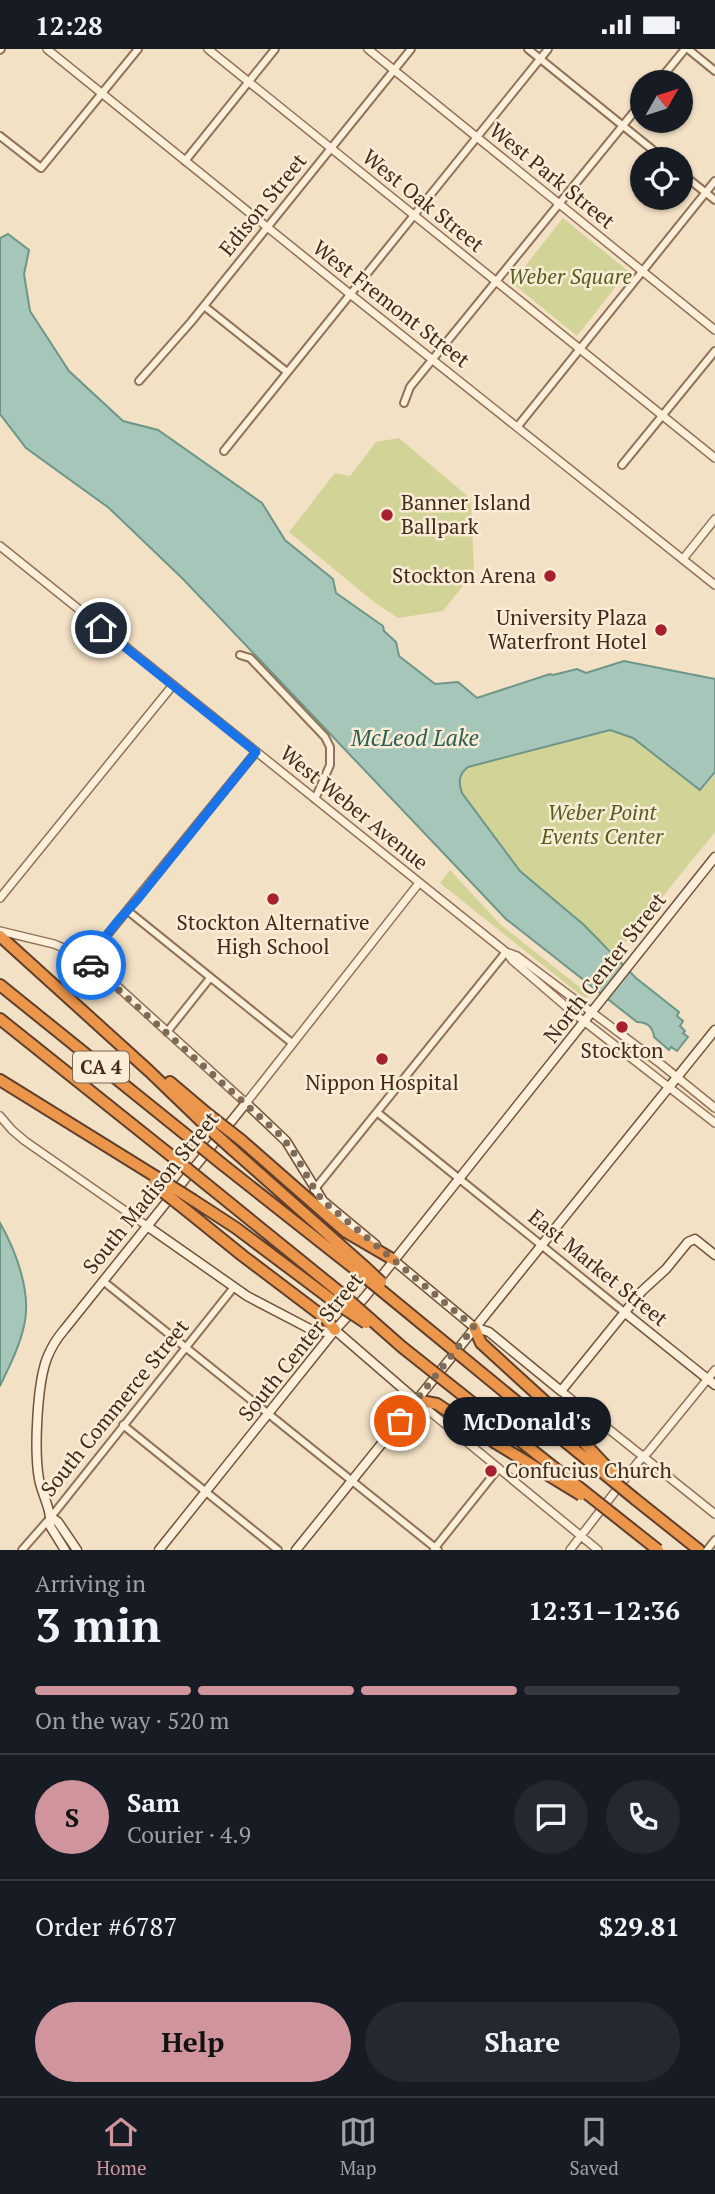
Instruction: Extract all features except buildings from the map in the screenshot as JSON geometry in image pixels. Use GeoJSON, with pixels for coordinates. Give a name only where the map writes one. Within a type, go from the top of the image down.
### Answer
{"type":"FeatureCollection","features":[{"type":"Feature","properties":{"kind":"highway","name":"CA 4"},"geometry":{"type":"LineString","coordinates":[[1,936],[149,1071],[206,1119],[233,1150],[362,1270],[491,1380],[699,1550]]}},
{"type":"Feature","properties":{"kind":"highway","name":"CA 4"},"geometry":{"type":"LineString","coordinates":[[0,985],[222,1164],[362,1270]]}},
{"type":"Feature","properties":{"kind":"highway","name":"CA 4"},"geometry":{"type":"LineString","coordinates":[[0,1019],[206,1184],[340,1299],[659,1550]]}},
{"type":"Feature","properties":{"kind":"highway","name":"CA 4"},"geometry":{"type":"LineString","coordinates":[[0,1078],[156,1181],[193,1200],[340,1299]]}},
{"type":"Feature","properties":{"kind":"highway"},"geometry":{"type":"LineString","coordinates":[[206,1119],[241,1140],[337,1225],[394,1260]]}},
{"type":"Feature","properties":{"kind":"highway"},"geometry":{"type":"LineString","coordinates":[[156,1181],[186,1210],[243,1256],[326,1318],[335,1330]]}},
{"type":"Feature","properties":{"kind":"highway"},"geometry":{"type":"LineString","coordinates":[[474,1327],[481,1343],[550,1406],[635,1499]]}},
{"type":"Feature","properties":{"kind":"highway"},"geometry":{"type":"LineString","coordinates":[[416,1400],[437,1404],[540,1472],[614,1514]]}},
{"type":"Feature","properties":{"kind":"main road","name":"North Center Street"},"geometry":{"type":"LineString","coordinates":[[521,1101],[715,857]]}},
{"type":"Feature","properties":{"kind":"main road"},"geometry":{"type":"LineString","coordinates":[[296,1550],[714,1034]]}},
{"type":"Feature","properties":{"kind":"main road","name":"South Center Street"},"geometry":{"type":"LineString","coordinates":[[159,1550],[521,1101]]}},
{"type":"Feature","properties":{"kind":"main road"},"geometry":{"type":"LineString","coordinates":[[246,1103],[295,1153],[323,1201],[474,1327],[489,1332],[561,1391],[624,1312],[688,1242],[695,1239],[715,1255]]}},
{"type":"Feature","properties":{"kind":"main road","name":"South Madison Street"},"geometry":{"type":"LineString","coordinates":[[65,1550],[50,1526],[51,1517],[38,1474],[37,1436],[41,1381],[47,1357],[57,1338],[246,1103]]}},
{"type":"Feature","properties":{"kind":"main road"},"geometry":{"type":"LineString","coordinates":[[147,1226],[234,1287],[310,1329],[326,1332],[335,1330],[416,1400]]}},
{"type":"Feature","properties":{"kind":"main road","name":"East Market Street"},"geometry":{"type":"LineString","coordinates":[[624,1312],[711,1382]]}},
{"type":"Feature","properties":{"kind":"main road"},"geometry":{"type":"LineString","coordinates":[[51,1517],[58,1522],[77,1550]]}},
{"type":"Feature","properties":{"kind":"street","name":"West Fremont Street"},"geometry":{"type":"LineString","coordinates":[[47,49],[715,585]]}},
{"type":"Feature","properties":{"kind":"street"},"geometry":{"type":"LineString","coordinates":[[0,136],[41,168],[138,49]]}},
{"type":"Feature","properties":{"kind":"street","name":"West Oak Street"},"geometry":{"type":"LineString","coordinates":[[208,49],[715,458]]}},
{"type":"Feature","properties":{"kind":"street"},"geometry":{"type":"LineString","coordinates":[[185,161],[275,49]]}},
{"type":"Feature","properties":{"kind":"street","name":"West Park Street"},"geometry":{"type":"LineString","coordinates":[[368,49],[715,330]]}},
{"type":"Feature","properties":{"kind":"street","name":"Edison Street"},"geometry":{"type":"LineString","coordinates":[[139,381],[204,306],[411,49]]}},
{"type":"Feature","properties":{"kind":"street"},"geometry":{"type":"LineString","coordinates":[[528,49],[649,147]]}},
{"type":"Feature","properties":{"kind":"street"},"geometry":{"type":"LineString","coordinates":[[223,451],[548,49]]}},
{"type":"Feature","properties":{"kind":"street"},"geometry":{"type":"LineString","coordinates":[[668,70],[686,49],[715,71]]}},
{"type":"Feature","properties":{"kind":"street"},"geometry":{"type":"LineString","coordinates":[[404,403],[410,387],[630,117]]}},
{"type":"Feature","properties":{"kind":"street"},"geometry":{"type":"LineString","coordinates":[[518,426],[715,181]]}},
{"type":"Feature","properties":{"kind":"street"},"geometry":{"type":"LineString","coordinates":[[693,183],[715,200]]}},
{"type":"Feature","properties":{"kind":"street"},"geometry":{"type":"LineString","coordinates":[[204,306],[287,372]]}},
{"type":"Feature","properties":{"kind":"street"},"geometry":{"type":"LineString","coordinates":[[622,465],[715,351]]}},
{"type":"Feature","properties":{"kind":"street"},"geometry":{"type":"LineString","coordinates":[[683,559],[715,519]]}},
{"type":"Feature","properties":{"kind":"street","name":"West Weber Avenue"},"geometry":{"type":"LineString","coordinates":[[0,546],[506,953],[517,956],[715,1108]]}},
{"type":"Feature","properties":{"kind":"street"},"geometry":{"type":"LineString","coordinates":[[240,655],[250,658],[325,737],[330,747],[330,765],[314,799]]}},
{"type":"Feature","properties":{"kind":"street"},"geometry":{"type":"LineString","coordinates":[[0,898],[173,685]]}},
{"type":"Feature","properties":{"kind":"street"},"geometry":{"type":"LineString","coordinates":[[86,961],[256,752]]}},
{"type":"Feature","properties":{"kind":"street","name":"South Madison Street"},"geometry":{"type":"LineString","coordinates":[[246,1103],[419,883]]}},
{"type":"Feature","properties":{"kind":"street"},"geometry":{"type":"LineString","coordinates":[[128,911],[292,1043]]}},
{"type":"Feature","properties":{"kind":"street"},"geometry":{"type":"LineString","coordinates":[[1,936],[54,944],[74,952],[246,1103]]}},
{"type":"Feature","properties":{"kind":"street"},"geometry":{"type":"LineString","coordinates":[[314,1189],[506,953],[585,1022],[715,1122]]}},
{"type":"Feature","properties":{"kind":"street"},"geometry":{"type":"LineString","coordinates":[[167,1032],[210,978]]}},
{"type":"Feature","properties":{"kind":"street","name":"East Market Street"},"geometry":{"type":"LineString","coordinates":[[378,1113],[624,1312]]}},
{"type":"Feature","properties":{"kind":"street"},"geometry":{"type":"LineString","coordinates":[[0,1116],[25,1141],[147,1226]]}},
{"type":"Feature","properties":{"kind":"street"},"geometry":{"type":"LineString","coordinates":[[103,1281],[435,1549],[498,1469]]}},
{"type":"Feature","properties":{"kind":"street","name":"South Commerce Street"},"geometry":{"type":"LineString","coordinates":[[22,1550],[234,1287]]}},
{"type":"Feature","properties":{"kind":"street"},"geometry":{"type":"LineString","coordinates":[[570,1550],[644,1457],[711,1382],[715,1370]]}},
{"type":"Feature","properties":{"kind":"street"},"geometry":{"type":"LineString","coordinates":[[561,1391],[715,1514]]}},
{"type":"Feature","properties":{"kind":"street"},"geometry":{"type":"LineString","coordinates":[[416,1400],[598,1550]]}},
{"type":"Feature","properties":{"kind":"street"},"geometry":{"type":"LineString","coordinates":[[123,1425],[278,1550]]}},
{"type":"Feature","properties":{"kind":"street"},"geometry":{"type":"LineString","coordinates":[[707,1550],[715,1540]]}},
{"type":"Feature","properties":{"kind":"green space","name":"Weber Square"},"geometry":{"type":"Polygon","coordinates":[[[563,218],[628,271],[577,336],[512,283],[563,218]]]}},
{"type":"Feature","properties":{"kind":"green space","name":"Banner Island Ballpark"},"geometry":{"type":"Polygon","coordinates":[[[399,438],[471,499],[474,572],[443,611],[398,618],[374,602],[289,532],[335,473],[350,476],[376,442],[399,438]]]}},
{"type":"Feature","properties":{"kind":"green space","name":"Weber Point Events Center"},"geometry":{"type":"Polygon","coordinates":[[[610,730],[633,738],[701,791],[715,775],[715,832],[616,954],[520,871],[462,793],[460,782],[461,775],[468,767],[610,730]]]}},
{"type":"Feature","properties":{"kind":"green space"},"geometry":{"type":"Polygon","coordinates":[[[450,870],[501,925],[591,996],[584,998],[440,883],[450,870]]]}},
{"type":"Feature","properties":{"kind":"water","name":"McLeod Lake"},"geometry":{"type":"Polygon","coordinates":[[[8,234],[29,250],[24,274],[30,311],[69,371],[123,421],[158,430],[262,503],[285,540],[333,579],[336,593],[383,626],[384,631],[396,642],[399,656],[435,684],[458,682],[477,698],[550,674],[577,669],[586,673],[624,661],[715,679],[715,772],[700,790],[633,738],[610,730],[468,767],[461,775],[460,782],[462,793],[520,871],[584,925],[636,978],[679,1012],[677,1016],[683,1021],[680,1026],[688,1037],[677,1051],[671,1047],[669,1050],[654,1037],[649,1026],[637,1022],[506,919],[183,579],[109,508],[26,448],[0,414],[0,238],[8,234]]]}},
{"type":"Feature","properties":{"kind":"water"},"geometry":{"type":"Polygon","coordinates":[[[0,1223],[12,1246],[21,1273],[26,1313],[14,1357],[0,1386],[0,1223]]]}},
{"type":"Feature","properties":{"kind":"way so far"},"geometry":{"type":"LineString","coordinates":[[91,965],[278,1133],[295,1153],[323,1201],[474,1327],[400,1421]]}},
{"type":"Feature","properties":{"kind":"place","name":"Banner Island Ballpark"},"geometry":{"type":"Point","coordinates":[387,515]}},
{"type":"Feature","properties":{"kind":"place","name":"Stockton Arena"},"geometry":{"type":"Point","coordinates":[550,576]}},
{"type":"Feature","properties":{"kind":"place","name":"University Plaza Waterfront Hotel"},"geometry":{"type":"Point","coordinates":[661,630]}},
{"type":"Feature","properties":{"kind":"place","name":"Stockton Alternative High School"},"geometry":{"type":"Point","coordinates":[273,899]}},
{"type":"Feature","properties":{"kind":"place","name":"Stockton"},"geometry":{"type":"Point","coordinates":[622,1027]}},
{"type":"Feature","properties":{"kind":"place","name":"Nippon Hospital"},"geometry":{"type":"Point","coordinates":[382,1059]}},
{"type":"Feature","properties":{"kind":"place","name":"McDonald's"},"geometry":{"type":"Point","coordinates":[400,1421]}},
{"type":"Feature","properties":{"kind":"place","name":"Confucius Church"},"geometry":{"type":"Point","coordinates":[491,1471]}},
{"type":"Feature","properties":{"kind":"route"},"geometry":{"type":"LineString","coordinates":[[91,965],[86,961],[256,752],[101,628]]}}]}
